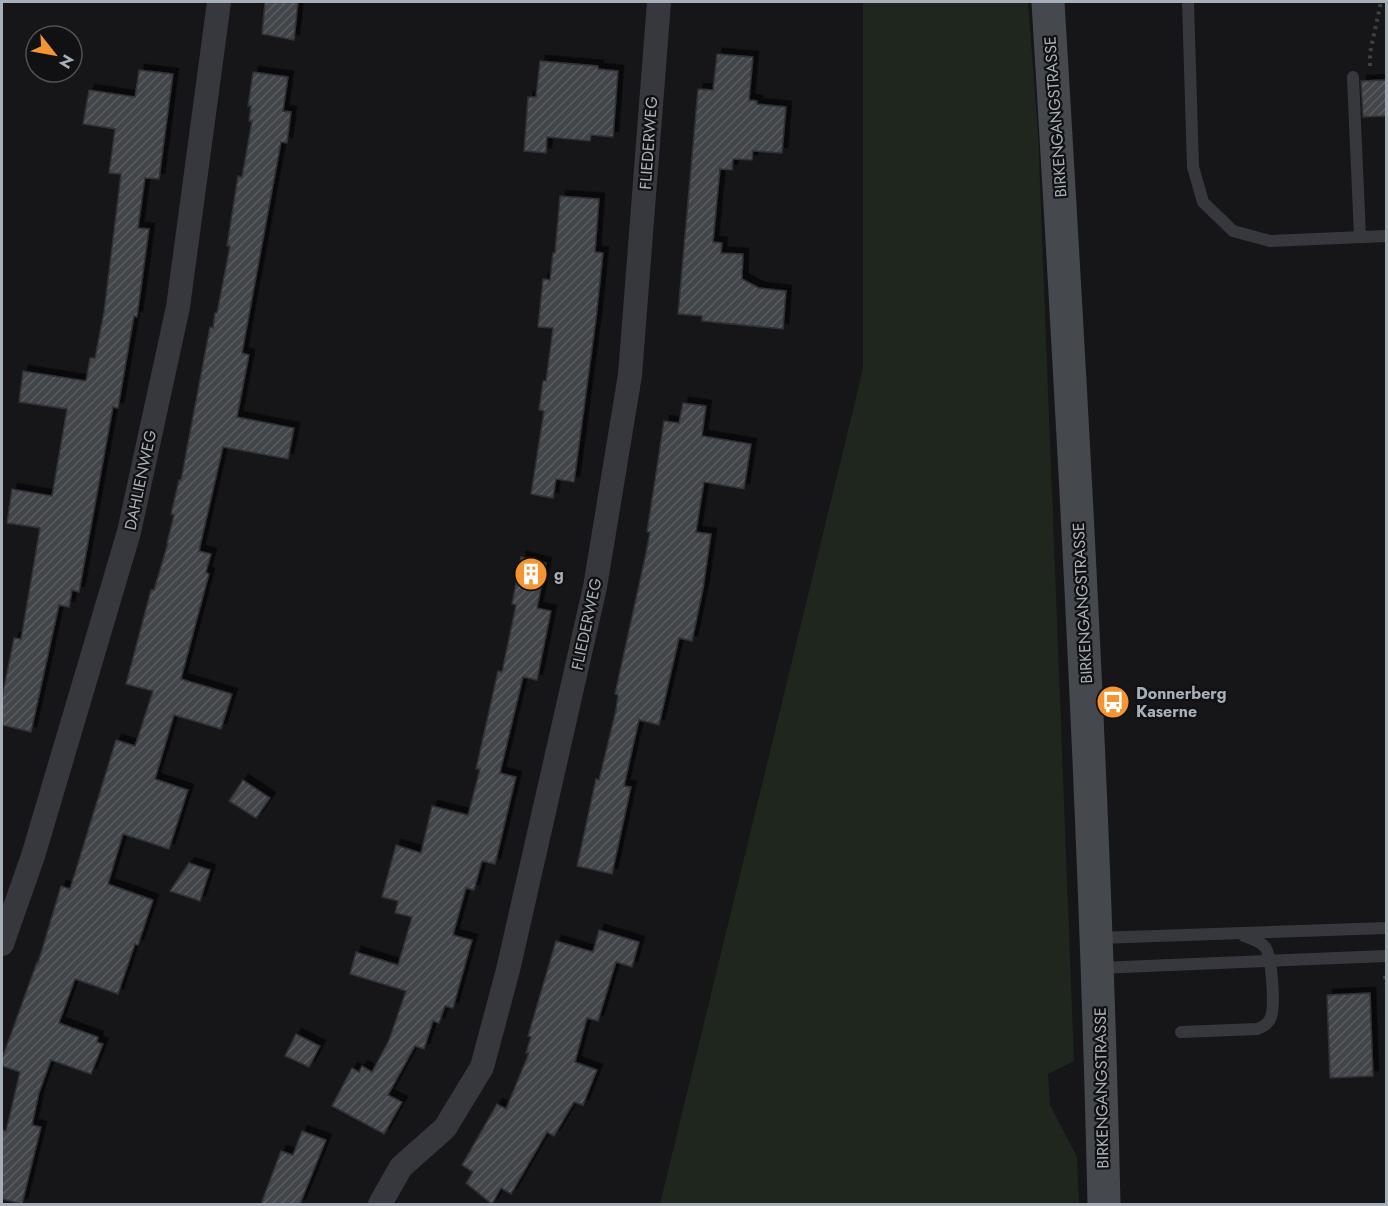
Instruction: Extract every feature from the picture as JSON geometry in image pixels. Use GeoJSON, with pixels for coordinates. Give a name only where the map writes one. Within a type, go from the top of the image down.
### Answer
{"type":"FeatureCollection","features":[{"type":"Feature","properties":{"kind":"street","name":"DAHLIENWEG"},"geometry":{"type":"LineString","coordinates":[[2,944],[33,856],[129,532],[178,307],[219,2]]}},
{"type":"Feature","properties":{"kind":"street","name":"FLIEDERWEG"},"geometry":{"type":"LineString","coordinates":[[380,1204],[401,1167],[445,1128],[482,1067],[511,958],[595,587],[630,375],[659,2]]}},
{"type":"Feature","properties":{"kind":"street","name":"BIRKENGANGSTRASSE"},"geometry":{"type":"LineString","coordinates":[[1048,2],[1065,286],[1097,953],[1104,1204]]}},
{"type":"Feature","properties":{"kind":"lane"},"geometry":{"type":"LineString","coordinates":[[1188,2],[1193,167],[1203,202],[1233,231],[1270,241],[1386,236]]}},
{"type":"Feature","properties":{"kind":"lane"},"geometry":{"type":"LineString","coordinates":[[1353,77],[1360,237]]}},
{"type":"Feature","properties":{"kind":"lane"},"geometry":{"type":"LineString","coordinates":[[1097,953],[1240,934],[1386,928]]}},
{"type":"Feature","properties":{"kind":"lane"},"geometry":{"type":"LineString","coordinates":[[1181,1032],[1257,1029],[1271,1019],[1270,962],[1267,949],[1259,941],[1240,934]]}},
{"type":"Feature","properties":{"kind":"lane"},"geometry":{"type":"LineString","coordinates":[[1097,953],[1270,962],[1386,956]]}},
{"type":"Feature","properties":{"kind":"path"},"geometry":{"type":"LineString","coordinates":[[1353,77],[1371,76],[1370,53],[1381,2]]}},
{"type":"Feature","properties":{"kind":"shaded area"},"geometry":{"type":"Polygon","coordinates":[[[863,2],[1028,2],[1038,132],[1074,1061],[1048,1074],[1050,1105],[1077,1157],[1079,1204],[660,1204],[863,369],[863,2]]]}},
{"type":"Feature","properties":{"kind":"building"},"geometry":{"type":"Polygon","coordinates":[[[265,2],[298,2],[294,40],[262,34],[265,2]]]}},
{"type":"Feature","properties":{"kind":"building"},"geometry":{"type":"Polygon","coordinates":[[[717,54],[753,57],[749,100],[757,101],[757,104],[786,107],[782,153],[753,151],[752,160],[733,159],[732,170],[720,169],[713,242],[722,243],[721,253],[743,254],[742,279],[759,288],[786,291],[783,329],[702,321],[702,316],[678,314],[698,89],[713,90],[717,54]]]}},
{"type":"Feature","properties":{"kind":"building"},"geometry":{"type":"Polygon","coordinates":[[[540,61],[598,66],[598,69],[618,71],[613,137],[591,135],[590,141],[547,137],[546,153],[524,151],[528,97],[536,97],[540,61]]]}},
{"type":"Feature","properties":{"kind":"building"},"geometry":{"type":"Polygon","coordinates":[[[139,70],[173,74],[159,179],[145,178],[138,228],[149,229],[137,317],[134,316],[118,408],[113,407],[79,592],[72,590],[69,607],[59,605],[31,732],[2,725],[2,697],[14,638],[21,639],[40,528],[7,523],[12,489],[52,496],[67,409],[19,402],[23,371],[86,381],[90,358],[95,358],[104,312],[121,174],[109,173],[115,129],[83,124],[89,90],[135,97],[139,70]]]}},
{"type":"Feature","properties":{"kind":"building"},"geometry":{"type":"Polygon","coordinates":[[[253,72],[288,77],[283,111],[291,112],[287,143],[281,142],[242,353],[249,355],[237,417],[294,428],[288,459],[223,447],[199,551],[211,554],[206,572],[209,574],[181,679],[232,694],[221,729],[174,715],[155,779],[188,790],[169,849],[123,834],[108,884],[153,900],[118,994],[75,979],[59,1023],[98,1037],[97,1042],[103,1044],[91,1074],[51,1060],[39,1093],[32,1125],[41,1127],[22,1204],[2,1199],[2,1130],[6,1131],[20,1072],[2,1066],[2,1059],[38,963],[61,886],[70,889],[116,740],[135,746],[153,691],[126,684],[151,590],[154,590],[168,543],[174,515],[171,514],[179,480],[181,480],[210,327],[213,328],[215,313],[217,313],[230,246],[227,246],[238,176],[242,177],[252,121],[249,121],[251,106],[248,106],[253,72]]]}},
{"type":"Feature","properties":{"kind":"building"},"geometry":{"type":"Polygon","coordinates":[[[1386,80],[1386,116],[1363,117],[1361,81],[1386,80]]]}},
{"type":"Feature","properties":{"kind":"building"},"geometry":{"type":"Polygon","coordinates":[[[560,196],[599,199],[595,252],[603,253],[574,482],[556,479],[553,498],[531,494],[544,411],[539,410],[543,381],[546,381],[553,328],[538,327],[543,279],[550,280],[553,253],[555,253],[560,196]]]}},
{"type":"Feature","properties":{"kind":"building"},"geometry":{"type":"Polygon","coordinates":[[[683,403],[706,406],[702,436],[751,444],[744,489],[704,482],[696,532],[711,534],[692,641],[679,638],[659,725],[639,720],[624,786],[631,787],[612,874],[577,866],[596,779],[599,780],[616,710],[618,695],[615,694],[650,532],[647,532],[664,421],[679,423],[683,403]]]}},
{"type":"Feature","properties":{"kind":"building"},"geometry":{"type":"Polygon","coordinates":[[[521,557],[546,563],[537,608],[551,611],[537,680],[523,677],[500,773],[516,777],[495,864],[482,861],[474,890],[466,888],[453,935],[472,940],[453,1008],[445,1006],[439,1023],[433,1021],[424,1049],[415,1046],[388,1095],[402,1102],[384,1134],[332,1106],[352,1068],[359,1072],[362,1066],[372,1072],[389,1040],[406,991],[350,974],[356,952],[398,965],[412,917],[395,913],[398,901],[382,897],[396,845],[421,853],[432,806],[468,815],[480,769],[476,769],[498,671],[502,672],[516,605],[512,604],[521,557]]]}},
{"type":"Feature","properties":{"kind":"building"},"geometry":{"type":"Polygon","coordinates":[[[243,780],[270,798],[256,818],[229,801],[243,780]]]}},
{"type":"Feature","properties":{"kind":"building"},"geometry":{"type":"Polygon","coordinates":[[[189,863],[210,870],[200,901],[170,891],[189,863]]]}},
{"type":"Feature","properties":{"kind":"building"},"geometry":{"type":"Polygon","coordinates":[[[599,930],[639,942],[632,967],[616,962],[598,1021],[587,1018],[575,1062],[597,1070],[583,1105],[574,1102],[554,1136],[547,1132],[511,1194],[501,1188],[492,1204],[466,1183],[473,1172],[462,1165],[497,1104],[506,1109],[529,1053],[526,1053],[531,1037],[528,1036],[556,941],[593,952],[599,930]]]}},
{"type":"Feature","properties":{"kind":"building"},"geometry":{"type":"Polygon","coordinates":[[[1370,993],[1373,1076],[1330,1078],[1327,995],[1370,993]]]}},
{"type":"Feature","properties":{"kind":"building"},"geometry":{"type":"Polygon","coordinates":[[[296,1034],[320,1046],[309,1067],[285,1056],[296,1034]]]}},
{"type":"Feature","properties":{"kind":"building"},"geometry":{"type":"Polygon","coordinates":[[[302,1131],[326,1140],[300,1204],[261,1204],[281,1151],[293,1155],[302,1131]]]}},
{"type":"Feature","properties":{"kind":"place","name":"g"},"geometry":{"type":"Point","coordinates":[531,574]}},
{"type":"Feature","properties":{"kind":"place","name":"Donnerberg Kaserne"},"geometry":{"type":"Point","coordinates":[1113,702]}}]}
